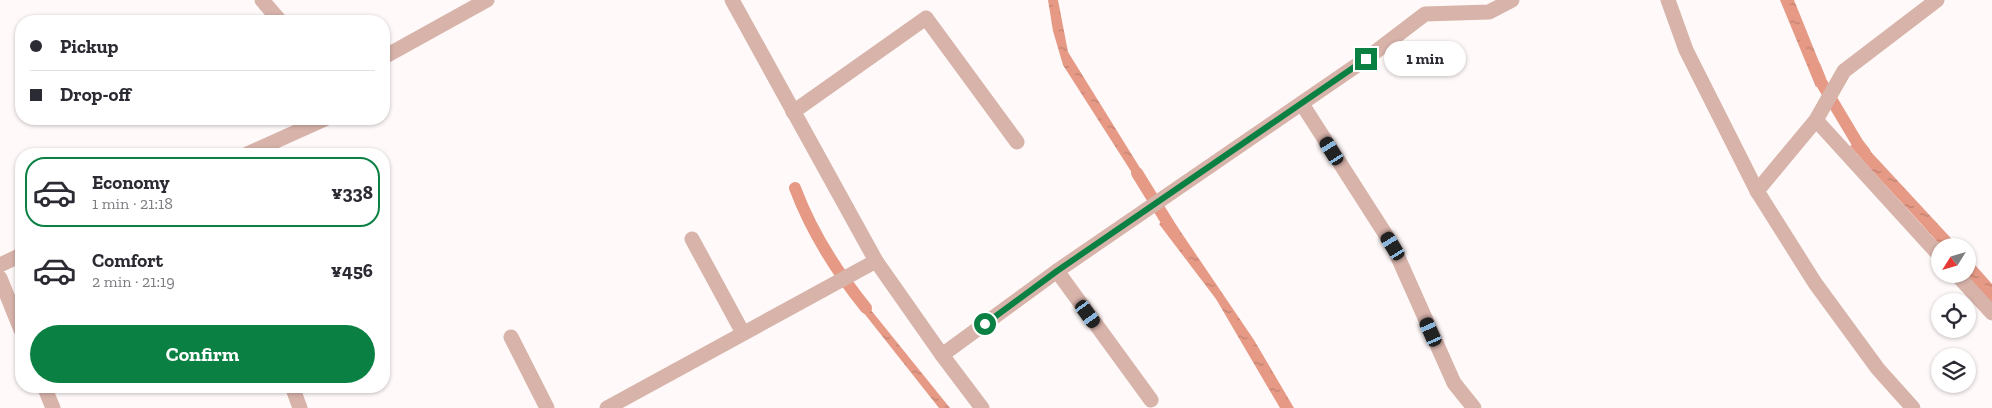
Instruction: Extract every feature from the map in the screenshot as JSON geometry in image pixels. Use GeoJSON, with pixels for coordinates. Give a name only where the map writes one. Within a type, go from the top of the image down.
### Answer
{"type":"FeatureCollection","features":[{"type":"Feature","properties":{"kind":"street"},"geometry":{"type":"LineString","coordinates":[[262,0],[275,15]]}},
{"type":"Feature","properties":{"kind":"street"},"geometry":{"type":"LineString","coordinates":[[390,54],[487,0]]}},
{"type":"Feature","properties":{"kind":"street"},"geometry":{"type":"LineString","coordinates":[[732,0],[876,261],[982,408]]}},
{"type":"Feature","properties":{"kind":"street"},"geometry":{"type":"LineString","coordinates":[[942,355],[1057,271],[1366,59],[1425,14],[1489,12],[1512,0]]}},
{"type":"Feature","properties":{"kind":"street"},"geometry":{"type":"LineString","coordinates":[[1668,0],[1686,50],[1757,191],[1815,283],[1878,369],[1913,408]]}},
{"type":"Feature","properties":{"kind":"street"},"geometry":{"type":"LineString","coordinates":[[1757,191],[1816,120],[1844,71],[1937,0]]}},
{"type":"Feature","properties":{"kind":"street"},"geometry":{"type":"LineString","coordinates":[[793,112],[926,18],[1017,142]]}},
{"type":"Feature","properties":{"kind":"street"},"geometry":{"type":"LineString","coordinates":[[1302,104],[1393,246],[1454,383],[1474,408]]}},
{"type":"Feature","properties":{"kind":"street"},"geometry":{"type":"LineString","coordinates":[[1816,120],[1931,246]]}},
{"type":"Feature","properties":{"kind":"street"},"geometry":{"type":"LineString","coordinates":[[260,148],[312,125]]}},
{"type":"Feature","properties":{"kind":"street"},"geometry":{"type":"LineString","coordinates":[[692,239],[744,333]]}},
{"type":"Feature","properties":{"kind":"street"},"geometry":{"type":"LineString","coordinates":[[0,265],[15,258]]}},
{"type":"Feature","properties":{"kind":"street"},"geometry":{"type":"LineString","coordinates":[[607,408],[876,261]]}},
{"type":"Feature","properties":{"kind":"street"},"geometry":{"type":"LineString","coordinates":[[1057,271],[1151,400]]}},
{"type":"Feature","properties":{"kind":"street"},"geometry":{"type":"LineString","coordinates":[[0,278],[15,315]]}},
{"type":"Feature","properties":{"kind":"street"},"geometry":{"type":"LineString","coordinates":[[1964,283],[1992,313]]}},
{"type":"Feature","properties":{"kind":"street"},"geometry":{"type":"LineString","coordinates":[[511,337],[547,408]]}},
{"type":"Feature","properties":{"kind":"street"},"geometry":{"type":"LineString","coordinates":[[47,393],[53,408]]}},
{"type":"Feature","properties":{"kind":"street"},"geometry":{"type":"LineString","coordinates":[[295,393],[300,408]]}},
{"type":"Feature","properties":{"kind":"water"},"geometry":{"type":"Polygon","coordinates":[[[1048,0],[1058,0],[1068,52],[1150,184],[1143,190],[1063,65],[1053,31],[1048,0]]]}},
{"type":"Feature","properties":{"kind":"water"},"geometry":{"type":"Polygon","coordinates":[[[1780,0],[1794,0],[1826,79],[1816,87],[1780,0]]]}},
{"type":"Feature","properties":{"kind":"water"},"geometry":{"type":"Polygon","coordinates":[[[1859,139],[1951,238],[1934,238],[1850,146],[1859,139]]]}},
{"type":"Feature","properties":{"kind":"water"},"geometry":{"type":"Polygon","coordinates":[[[1170,216],[1254,340],[1294,408],[1280,408],[1216,299],[1159,224],[1170,216]]]}},
{"type":"Feature","properties":{"kind":"water"},"geometry":{"type":"Polygon","coordinates":[[[1976,266],[1992,284],[1992,304],[1974,283],[1976,283],[1976,266]]]}},
{"type":"Feature","properties":{"kind":"water"},"geometry":{"type":"Polygon","coordinates":[[[858,294],[950,408],[939,408],[852,298],[858,294]]]}},
{"type":"Feature","properties":{"kind":"waterway"},"geometry":{"type":"LineString","coordinates":[[1815,67],[1821,82],[1865,153]]}},
{"type":"Feature","properties":{"kind":"waterway"},"geometry":{"type":"LineString","coordinates":[[1137,173],[1174,233]]}},
{"type":"Feature","properties":{"kind":"waterway"},"geometry":{"type":"LineString","coordinates":[[795,188],[801,204],[826,251],[866,308]]}},
{"type":"Feature","properties":{"kind":"route"},"geometry":{"type":"LineString","coordinates":[[985,324],[1057,271],[1366,59]]}}]}
